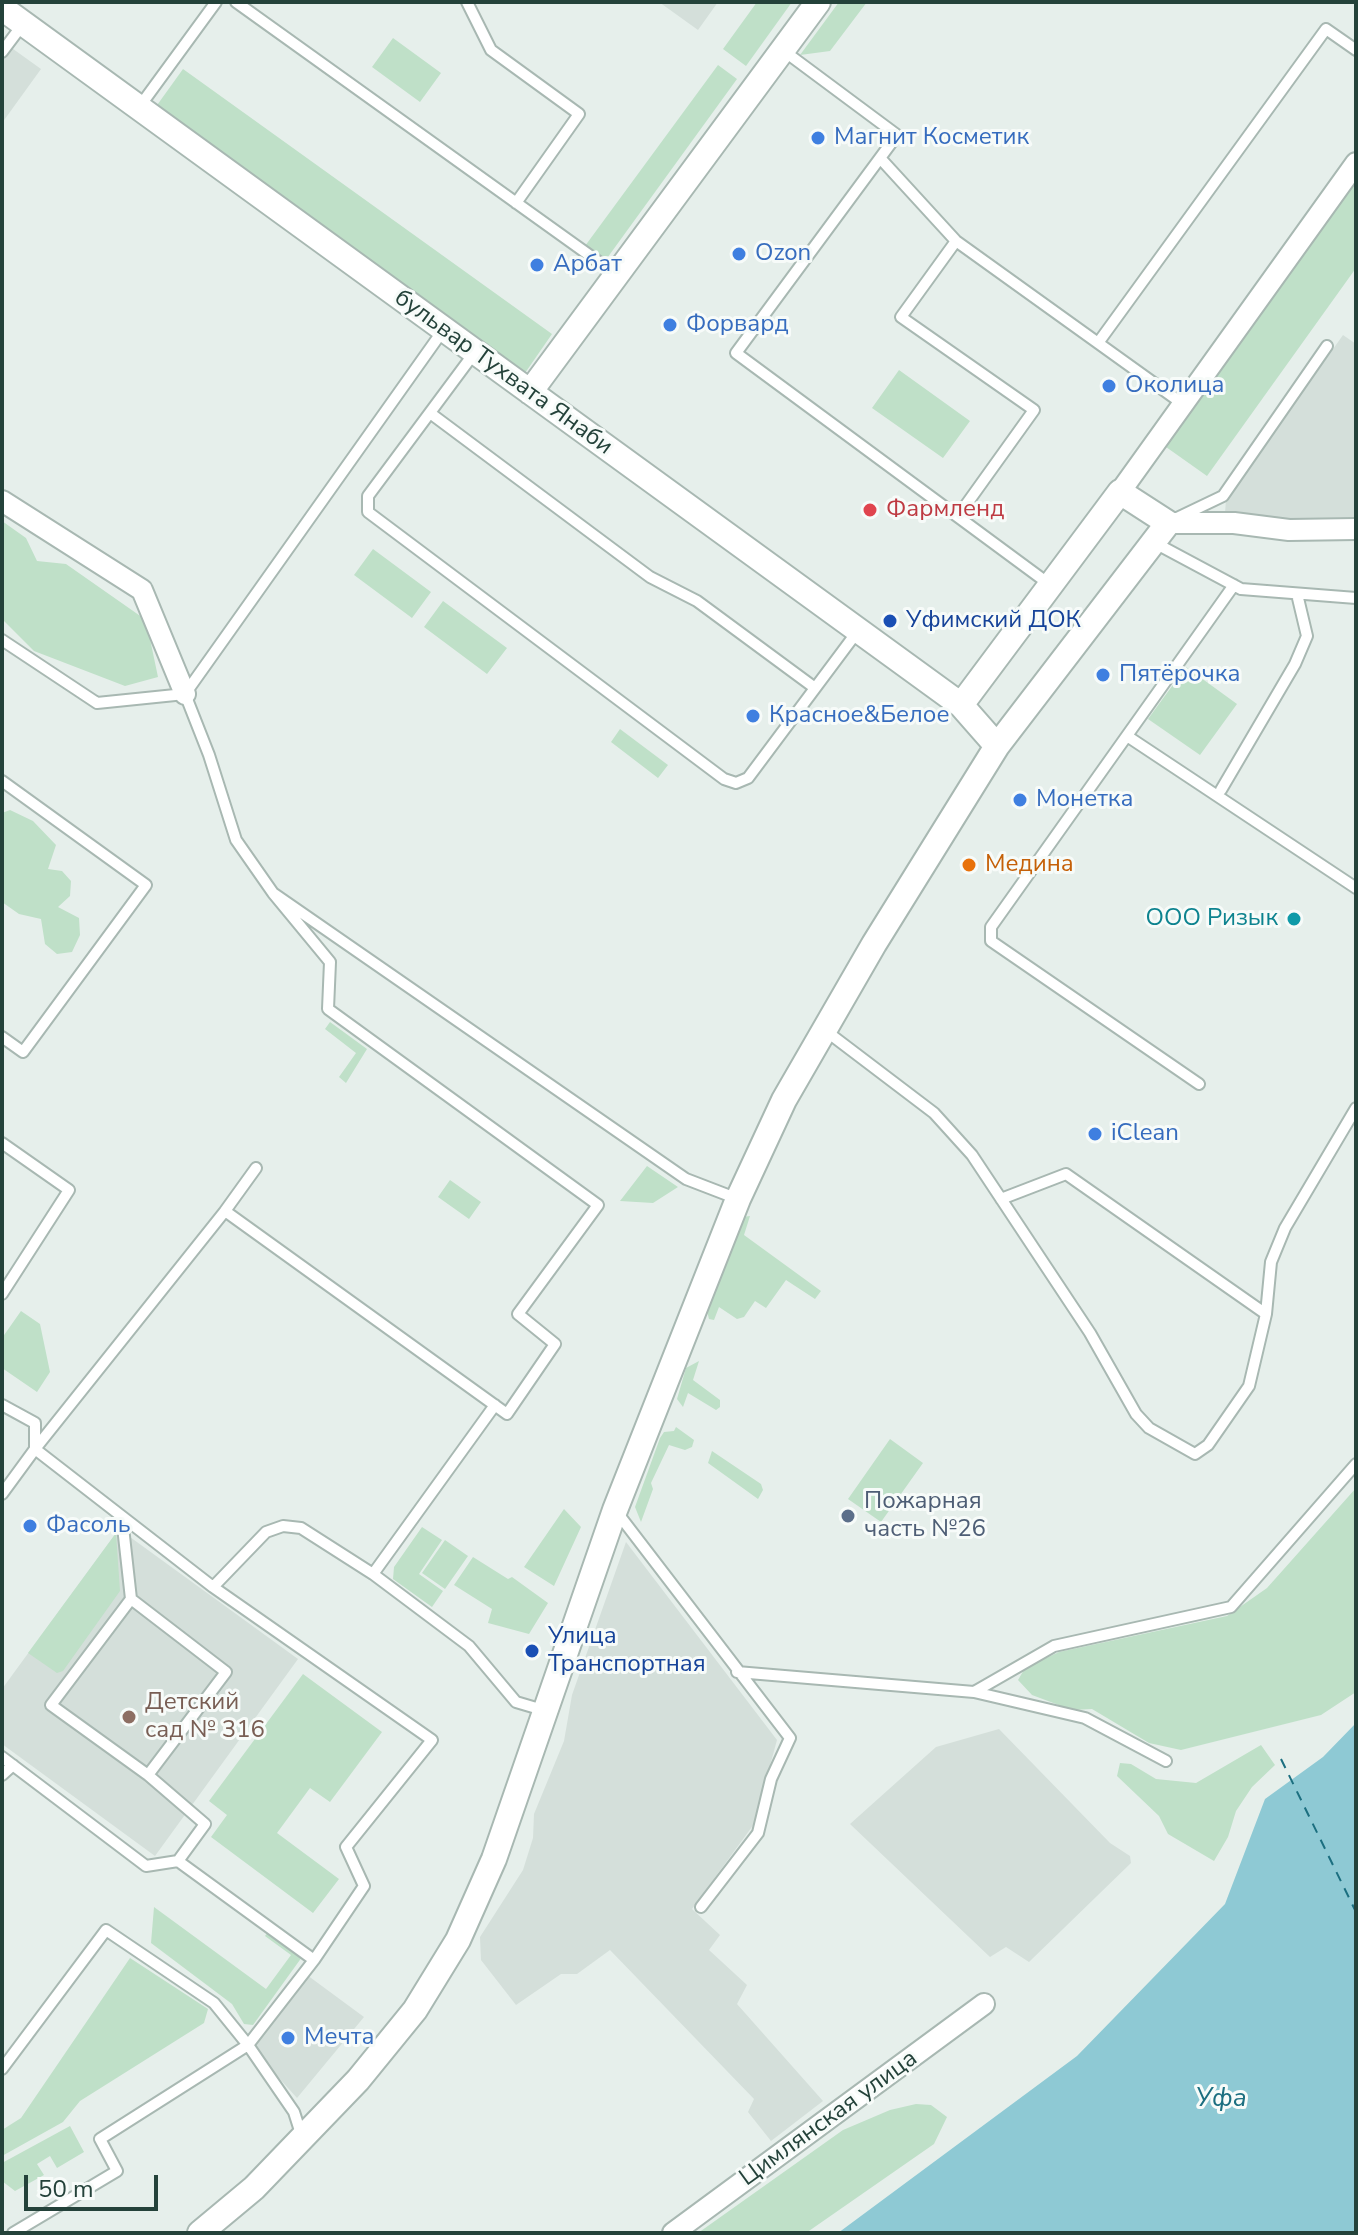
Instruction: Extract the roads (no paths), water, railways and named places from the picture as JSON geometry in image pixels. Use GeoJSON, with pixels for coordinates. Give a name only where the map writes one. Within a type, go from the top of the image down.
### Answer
{"type":"FeatureCollection","features":[{"type":"Feature","properties":{"kind":"street"},"geometry":{"type":"LineString","coordinates":[[530,392],[818,2]]}},
{"type":"Feature","properties":{"kind":"street","name":"бульвар Тухвата Янаби"},"geometry":{"type":"LineString","coordinates":[[2,8],[961,705],[997,746]]}},
{"type":"Feature","properties":{"kind":"street"},"geometry":{"type":"LineString","coordinates":[[961,705],[1120,492],[1356,163]]}},
{"type":"Feature","properties":{"kind":"street"},"geometry":{"type":"LineString","coordinates":[[1120,492],[1160,532]]}},
{"type":"Feature","properties":{"kind":"street"},"geometry":{"type":"LineString","coordinates":[[2,501],[142,590],[185,694]]}},
{"type":"Feature","properties":{"kind":"street"},"geometry":{"type":"LineString","coordinates":[[200,2233],[254,2188],[358,2080],[415,2010],[458,1940],[494,1859],[543,1710],[615,1510],[738,1199],[784,1100],[824,1030],[997,746],[1160,532],[1234,523],[1289,530],[1356,529]]}},
{"type":"Feature","properties":{"kind":"street","name":"Цимлянская улица"},"geometry":{"type":"LineString","coordinates":[[673,2233],[984,2004]]}},
{"type":"Feature","properties":{"kind":"lane"},"geometry":{"type":"LineString","coordinates":[[139,108],[216,2]]}},
{"type":"Feature","properties":{"kind":"lane"},"geometry":{"type":"LineString","coordinates":[[236,2],[617,275]]}},
{"type":"Feature","properties":{"kind":"lane"},"geometry":{"type":"LineString","coordinates":[[467,2],[491,50],[579,114],[516,203]]}},
{"type":"Feature","properties":{"kind":"lane"},"geometry":{"type":"LineString","coordinates":[[2,52],[23,24]]}},
{"type":"Feature","properties":{"kind":"lane"},"geometry":{"type":"LineString","coordinates":[[1098,343],[1326,29],[1356,50]]}},
{"type":"Feature","properties":{"kind":"lane"},"geometry":{"type":"LineString","coordinates":[[782,50],[897,135],[736,353],[1051,585]]}},
{"type":"Feature","properties":{"kind":"lane"},"geometry":{"type":"LineString","coordinates":[[880,158],[956,241],[1183,404]]}},
{"type":"Feature","properties":{"kind":"lane"},"geometry":{"type":"LineString","coordinates":[[956,241],[901,317],[1034,410],[958,516]]}},
{"type":"Feature","properties":{"kind":"lane"},"geometry":{"type":"LineString","coordinates":[[2,640],[97,703],[185,694],[444,329]]}},
{"type":"Feature","properties":{"kind":"lane"},"geometry":{"type":"LineString","coordinates":[[1327,346],[1223,496],[1160,532],[1241,589],[1356,598]]}},
{"type":"Feature","properties":{"kind":"lane"},"geometry":{"type":"LineString","coordinates":[[475,352],[368,496],[366,507],[370,516],[724,779],[736,783],[748,778],[858,631]]}},
{"type":"Feature","properties":{"kind":"lane"},"geometry":{"type":"LineString","coordinates":[[430,413],[644,573],[697,601],[815,688]]}},
{"type":"Feature","properties":{"kind":"lane"},"geometry":{"type":"LineString","coordinates":[[1199,1084],[991,941],[991,927],[1234,585]]}},
{"type":"Feature","properties":{"kind":"lane"},"geometry":{"type":"LineString","coordinates":[[1221,790],[1295,664],[1307,636],[1297,594]]}},
{"type":"Feature","properties":{"kind":"lane"},"geometry":{"type":"LineString","coordinates":[[185,694],[214,769],[236,840],[273,893],[330,962],[328,1009],[598,1205],[518,1314],[555,1344],[507,1414],[225,1211]]}},
{"type":"Feature","properties":{"kind":"lane"},"geometry":{"type":"LineString","coordinates":[[1127,736],[1356,888]]}},
{"type":"Feature","properties":{"kind":"lane"},"geometry":{"type":"LineString","coordinates":[[2,781],[146,885],[23,1052],[2,1037]]}},
{"type":"Feature","properties":{"kind":"lane"},"geometry":{"type":"LineString","coordinates":[[273,893],[686,1179],[738,1199]]}},
{"type":"Feature","properties":{"kind":"lane"},"geometry":{"type":"LineString","coordinates":[[824,1030],[934,1113],[972,1155],[1090,1333],[1136,1414],[1149,1428],[1195,1454],[1208,1445],[1249,1386],[1266,1314],[1271,1262],[1285,1228],[1356,1108]]}},
{"type":"Feature","properties":{"kind":"lane"},"geometry":{"type":"LineString","coordinates":[[2,1143],[69,1190],[2,1294]]}},
{"type":"Feature","properties":{"kind":"lane"},"geometry":{"type":"LineString","coordinates":[[2,1494],[256,1168]]}},
{"type":"Feature","properties":{"kind":"lane"},"geometry":{"type":"LineString","coordinates":[[1001,1199],[1066,1174],[1266,1314]]}},
{"type":"Feature","properties":{"kind":"lane"},"geometry":{"type":"LineString","coordinates":[[2,1405],[35,1423],[35,1449]]}},
{"type":"Feature","properties":{"kind":"lane"},"geometry":{"type":"LineString","coordinates":[[373,1574],[495,1405]]}},
{"type":"Feature","properties":{"kind":"lane"},"geometry":{"type":"LineString","coordinates":[[13,2233],[117,2171],[100,2139],[248,2045],[314,1960],[364,1886],[346,1847],[432,1740],[213,1587],[35,1449]]}},
{"type":"Feature","properties":{"kind":"lane"},"geometry":{"type":"LineString","coordinates":[[974,1692],[1054,1646],[1231,1607],[1356,1464]]}},
{"type":"Feature","properties":{"kind":"lane"},"geometry":{"type":"LineString","coordinates":[[615,1510],[790,1738],[771,1779],[758,1833],[701,1907]]}},
{"type":"Feature","properties":{"kind":"lane"},"geometry":{"type":"LineString","coordinates":[[122,1518],[131,1599],[51,1705],[148,1775],[205,1824],[178,1861]]}},
{"type":"Feature","properties":{"kind":"lane"},"geometry":{"type":"LineString","coordinates":[[213,1587],[266,1532],[283,1526],[301,1528],[373,1574],[469,1646],[516,1702],[543,1710]]}},
{"type":"Feature","properties":{"kind":"lane"},"geometry":{"type":"LineString","coordinates":[[131,1599],[226,1672],[148,1775]]}},
{"type":"Feature","properties":{"kind":"lane"},"geometry":{"type":"LineString","coordinates":[[737,1672],[974,1692],[1085,1718],[1166,1761]]}},
{"type":"Feature","properties":{"kind":"lane"},"geometry":{"type":"LineString","coordinates":[[2,1757],[146,1866],[178,1861],[314,1960]]}},
{"type":"Feature","properties":{"kind":"lane"},"geometry":{"type":"LineString","coordinates":[[2,1775],[13,1765]]}},
{"type":"Feature","properties":{"kind":"lane"},"geometry":{"type":"LineString","coordinates":[[2,2069],[106,1930],[214,2003],[248,2045],[294,2112],[303,2139]]}},
{"type":"Feature","properties":{"kind":"water","name":"Уфа"},"geometry":{"type":"Polygon","coordinates":[[[1356,1723],[1356,2233],[838,2233],[1077,2056],[1225,1904],[1265,1799],[1323,1757],[1356,1723]]]}},
{"type":"Feature","properties":{"kind":"place","name":"Магнит Косметик"},"geometry":{"type":"Point","coordinates":[818,138]}},
{"type":"Feature","properties":{"kind":"place","name":"Ozon"},"geometry":{"type":"Point","coordinates":[739,254]}},
{"type":"Feature","properties":{"kind":"place","name":"Арбат"},"geometry":{"type":"Point","coordinates":[537,265]}},
{"type":"Feature","properties":{"kind":"place","name":"Форвард"},"geometry":{"type":"Point","coordinates":[670,325]}},
{"type":"Feature","properties":{"kind":"place","name":"Околица"},"geometry":{"type":"Point","coordinates":[1109,386]}},
{"type":"Feature","properties":{"kind":"place","name":"Фармленд"},"geometry":{"type":"Point","coordinates":[870,510]}},
{"type":"Feature","properties":{"kind":"place","name":"Уфимский ДОК"},"geometry":{"type":"Point","coordinates":[890,621]}},
{"type":"Feature","properties":{"kind":"place","name":"Пятёрочка"},"geometry":{"type":"Point","coordinates":[1103,675]}},
{"type":"Feature","properties":{"kind":"place","name":"Красное&Белое"},"geometry":{"type":"Point","coordinates":[753,716]}},
{"type":"Feature","properties":{"kind":"place","name":"Монетка"},"geometry":{"type":"Point","coordinates":[1020,800]}},
{"type":"Feature","properties":{"kind":"place","name":"Медина"},"geometry":{"type":"Point","coordinates":[969,865]}},
{"type":"Feature","properties":{"kind":"place","name":"ООО Ризык"},"geometry":{"type":"Point","coordinates":[1294,919]}},
{"type":"Feature","properties":{"kind":"place","name":"iClean"},"geometry":{"type":"Point","coordinates":[1095,1134]}},
{"type":"Feature","properties":{"kind":"place","name":"Пожарная часть №26"},"geometry":{"type":"Point","coordinates":[848,1516]}},
{"type":"Feature","properties":{"kind":"place","name":"Фасоль"},"geometry":{"type":"Point","coordinates":[30,1526]}},
{"type":"Feature","properties":{"kind":"place","name":"Улица Транспортная"},"geometry":{"type":"Point","coordinates":[532,1651]}},
{"type":"Feature","properties":{"kind":"place","name":"Детский сад № 316"},"geometry":{"type":"Point","coordinates":[129,1717]}},
{"type":"Feature","properties":{"kind":"place","name":"Мечта"},"geometry":{"type":"Point","coordinates":[288,2038]}}]}
